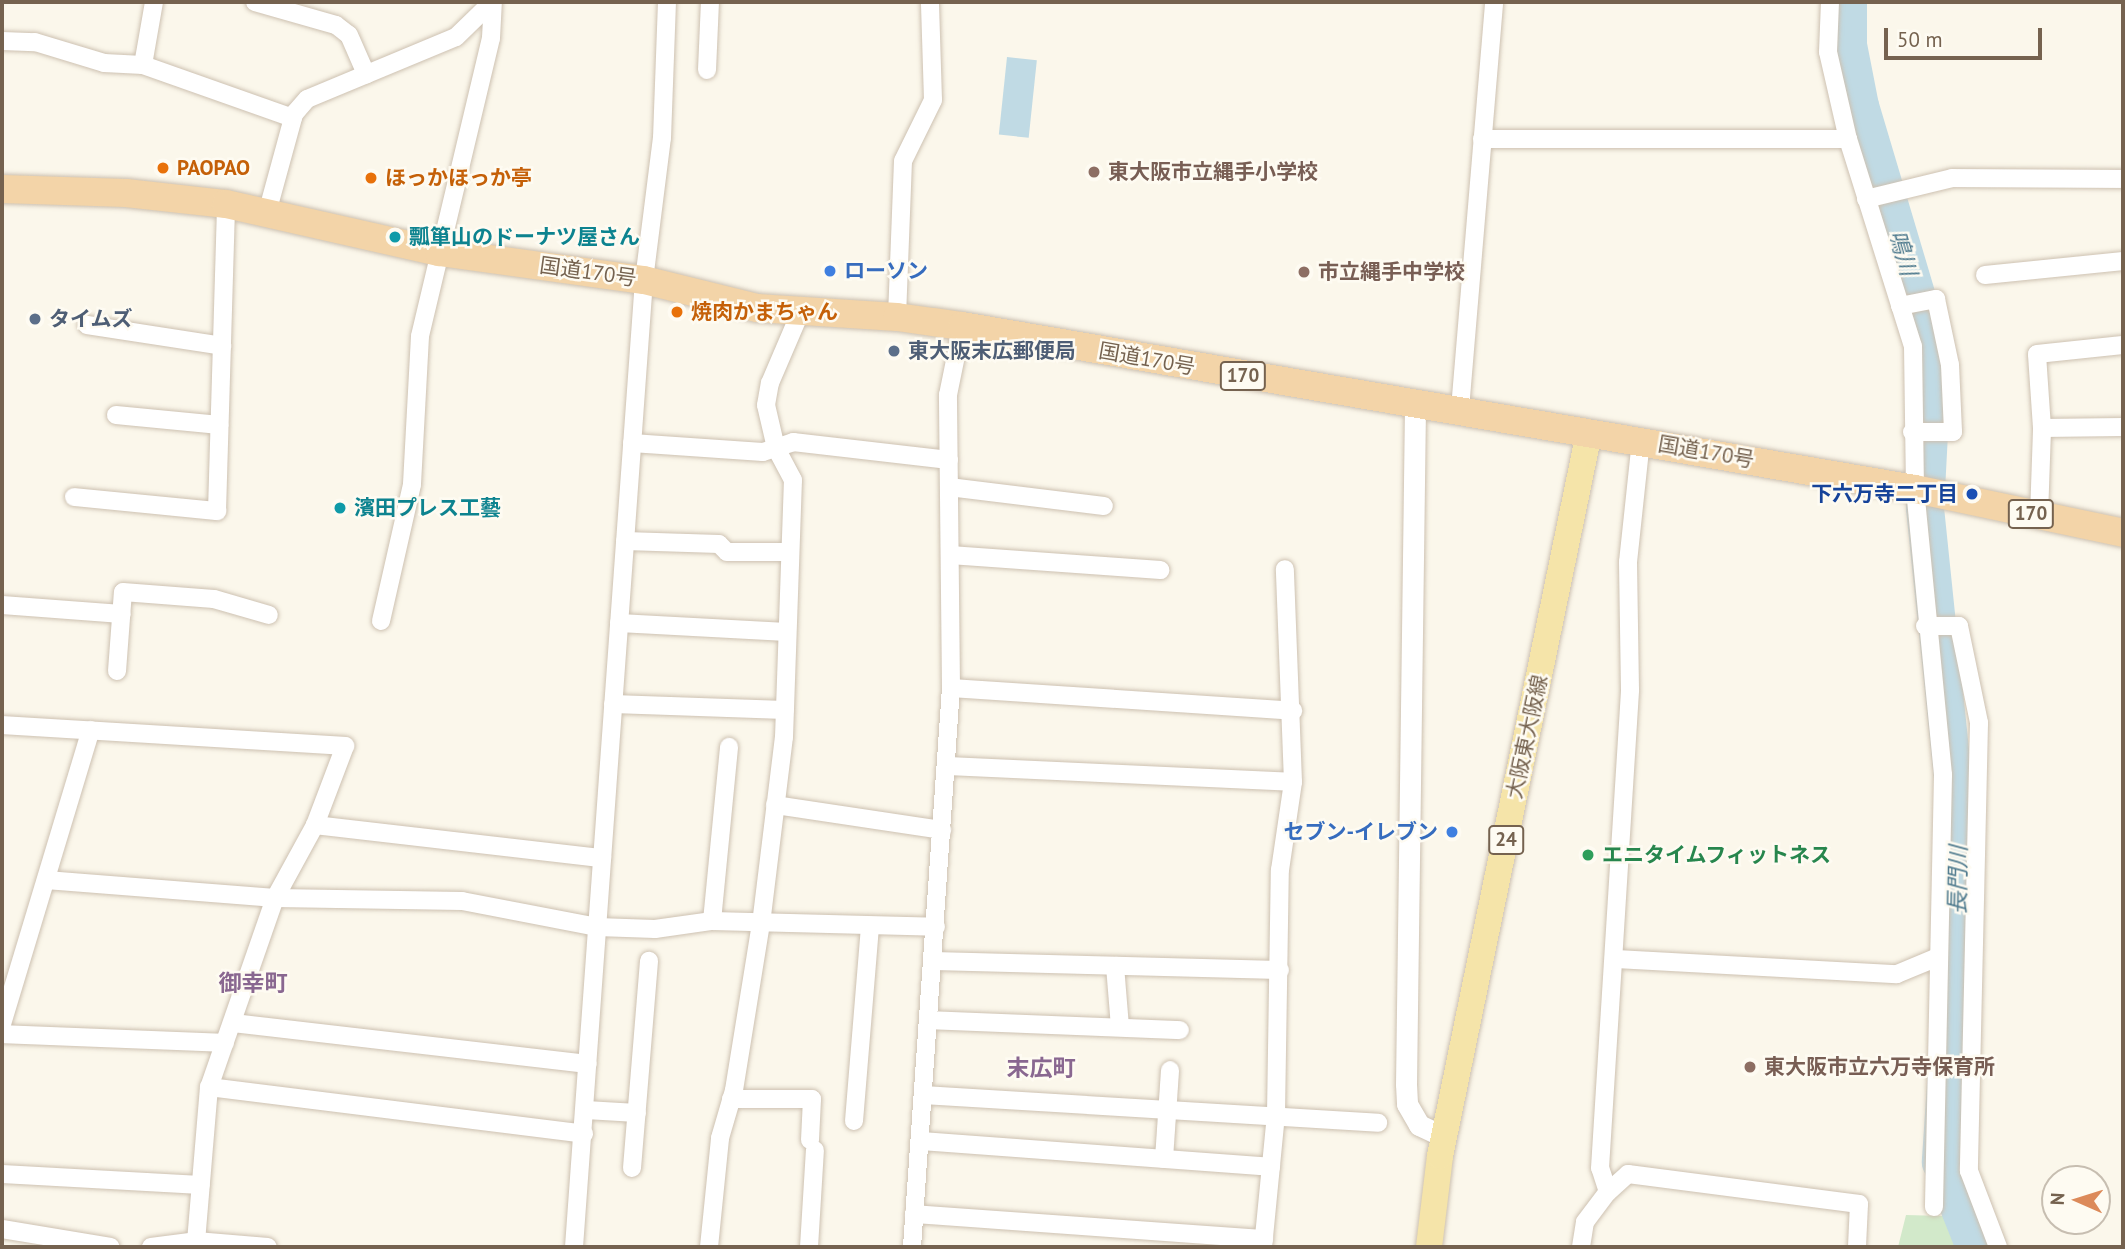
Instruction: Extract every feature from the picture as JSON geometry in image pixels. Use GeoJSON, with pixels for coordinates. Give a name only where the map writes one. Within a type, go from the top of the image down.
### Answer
{"type":"FeatureCollection","features":[{"type":"Feature","properties":{"kind":"highway","name":"国道170号"},"geometry":{"type":"LineString","coordinates":[[2,189],[126,193],[226,204],[439,252],[644,280],[717,300],[800,313],[897,317],[962,326],[1415,407],[1460,409],[1925,492],[2123,533]]}},
{"type":"Feature","properties":{"kind":"main road","name":"大阪東大阪線"},"geometry":{"type":"LineString","coordinates":[[1429,1247],[1445,1137],[1589,433]]}},
{"type":"Feature","properties":{"kind":"street"},"geometry":{"type":"LineString","coordinates":[[143,65],[154,2]]}},
{"type":"Feature","properties":{"kind":"street"},"geometry":{"type":"LineString","coordinates":[[255,2],[336,25],[349,35],[366,75]]}},
{"type":"Feature","properties":{"kind":"street"},"geometry":{"type":"LineString","coordinates":[[267,213],[293,118],[307,99],[456,37],[492,2]]}},
{"type":"Feature","properties":{"kind":"street"},"geometry":{"type":"LineString","coordinates":[[381,621],[412,484],[420,337],[491,38],[492,2]]}},
{"type":"Feature","properties":{"kind":"street"},"geometry":{"type":"LineString","coordinates":[[574,1247],[644,280],[662,138],[667,2]]}},
{"type":"Feature","properties":{"kind":"street"},"geometry":{"type":"LineString","coordinates":[[707,70],[710,2]]}},
{"type":"Feature","properties":{"kind":"street"},"geometry":{"type":"LineString","coordinates":[[897,317],[903,161],[933,100],[930,2]]}},
{"type":"Feature","properties":{"kind":"street"},"geometry":{"type":"LineString","coordinates":[[1460,409],[1494,2]]}},
{"type":"Feature","properties":{"kind":"street"},"geometry":{"type":"LineString","coordinates":[[1830,2],[1828,52],[1848,139],[1913,346],[1912,432],[1925,492],[1926,626],[1943,775],[1934,1207]]}},
{"type":"Feature","properties":{"kind":"street"},"geometry":{"type":"LineString","coordinates":[[2,41],[35,41],[104,63],[143,65],[293,118]]}},
{"type":"Feature","properties":{"kind":"street"},"geometry":{"type":"LineString","coordinates":[[1482,139],[1848,139]]}},
{"type":"Feature","properties":{"kind":"street"},"geometry":{"type":"LineString","coordinates":[[1866,199],[1952,177],[2123,179]]}},
{"type":"Feature","properties":{"kind":"street"},"geometry":{"type":"LineString","coordinates":[[74,496],[217,511],[226,204]]}},
{"type":"Feature","properties":{"kind":"street"},"geometry":{"type":"LineString","coordinates":[[1985,275],[2123,261]]}},
{"type":"Feature","properties":{"kind":"street"},"geometry":{"type":"LineString","coordinates":[[1900,306],[1936,299],[1950,365],[1953,432],[1912,432]]}},
{"type":"Feature","properties":{"kind":"street"},"geometry":{"type":"LineString","coordinates":[[709,1247],[720,1138],[731,1099],[761,924],[785,710],[793,480],[776,448],[766,405],[770,383],[800,313]]}},
{"type":"Feature","properties":{"kind":"street"},"geometry":{"type":"LineString","coordinates":[[87,325],[222,346]]}},
{"type":"Feature","properties":{"kind":"street"},"geometry":{"type":"LineString","coordinates":[[912,1247],[951,688],[948,395],[962,326]]}},
{"type":"Feature","properties":{"kind":"street"},"geometry":{"type":"LineString","coordinates":[[2039,516],[2042,428],[2037,354],[2123,345]]}},
{"type":"Feature","properties":{"kind":"street"},"geometry":{"type":"LineString","coordinates":[[1415,407],[1406,1084],[1407,1104],[1419,1125],[1445,1137]]}},
{"type":"Feature","properties":{"kind":"street"},"geometry":{"type":"LineString","coordinates":[[116,415],[220,425]]}},
{"type":"Feature","properties":{"kind":"street"},"geometry":{"type":"LineString","coordinates":[[2042,428],[2123,427]]}},
{"type":"Feature","properties":{"kind":"street"},"geometry":{"type":"LineString","coordinates":[[1608,1192],[1600,1168],[1616,959],[1630,690],[1628,562],[1641,441]]}},
{"type":"Feature","properties":{"kind":"street"},"geometry":{"type":"LineString","coordinates":[[632,443],[763,452],[793,442],[949,460]]}},
{"type":"Feature","properties":{"kind":"street"},"geometry":{"type":"LineString","coordinates":[[949,487],[1104,506]]}},
{"type":"Feature","properties":{"kind":"street"},"geometry":{"type":"LineString","coordinates":[[625,541],[719,544],[727,552],[789,552]]}},
{"type":"Feature","properties":{"kind":"street"},"geometry":{"type":"LineString","coordinates":[[950,555],[1160,570]]}},
{"type":"Feature","properties":{"kind":"street"},"geometry":{"type":"LineString","coordinates":[[914,1214],[1264,1243],[1276,1114],[1280,970],[1276,939],[1280,870],[1293,782],[1293,711],[1285,569]]}},
{"type":"Feature","properties":{"kind":"street"},"geometry":{"type":"LineString","coordinates":[[117,671],[123,592],[214,599],[269,615]]}},
{"type":"Feature","properties":{"kind":"street"},"geometry":{"type":"LineString","coordinates":[[2,605],[122,614]]}},
{"type":"Feature","properties":{"kind":"street"},"geometry":{"type":"LineString","coordinates":[[619,623],[787,632]]}},
{"type":"Feature","properties":{"kind":"street"},"geometry":{"type":"LineString","coordinates":[[1926,626],[1959,626],[1979,723],[1969,1171],[1998,1247]]}},
{"type":"Feature","properties":{"kind":"street"},"geometry":{"type":"LineString","coordinates":[[951,688],[1293,711]]}},
{"type":"Feature","properties":{"kind":"street"},"geometry":{"type":"LineString","coordinates":[[613,704],[785,710]]}},
{"type":"Feature","properties":{"kind":"street"},"geometry":{"type":"LineString","coordinates":[[2,725],[345,746],[315,825],[275,898],[209,1087],[196,1241]]}},
{"type":"Feature","properties":{"kind":"street"},"geometry":{"type":"LineString","coordinates":[[2,1024],[91,730]]}},
{"type":"Feature","properties":{"kind":"street"},"geometry":{"type":"LineString","coordinates":[[712,921],[729,747]]}},
{"type":"Feature","properties":{"kind":"street"},"geometry":{"type":"LineString","coordinates":[[946,765],[1293,782]]}},
{"type":"Feature","properties":{"kind":"street"},"geometry":{"type":"LineString","coordinates":[[775,805],[942,830]]}},
{"type":"Feature","properties":{"kind":"street"},"geometry":{"type":"LineString","coordinates":[[315,825],[602,858]]}},
{"type":"Feature","properties":{"kind":"street"},"geometry":{"type":"LineString","coordinates":[[46,880],[275,898],[462,901],[597,927],[654,929],[712,921],[936,927]]}},
{"type":"Feature","properties":{"kind":"street"},"geometry":{"type":"LineString","coordinates":[[854,1121],[870,926]]}},
{"type":"Feature","properties":{"kind":"street"},"geometry":{"type":"LineString","coordinates":[[1616,959],[1897,974],[1938,957]]}},
{"type":"Feature","properties":{"kind":"street"},"geometry":{"type":"LineString","coordinates":[[632,1168],[649,961]]}},
{"type":"Feature","properties":{"kind":"street"},"geometry":{"type":"LineString","coordinates":[[933,961],[1280,970]]}},
{"type":"Feature","properties":{"kind":"street"},"geometry":{"type":"LineString","coordinates":[[1115,966],[1120,1027]]}},
{"type":"Feature","properties":{"kind":"street"},"geometry":{"type":"LineString","coordinates":[[929,1020],[1180,1030]]}},
{"type":"Feature","properties":{"kind":"street"},"geometry":{"type":"LineString","coordinates":[[233,1023],[588,1064]]}},
{"type":"Feature","properties":{"kind":"street"},"geometry":{"type":"LineString","coordinates":[[2,1034],[225,1043]]}},
{"type":"Feature","properties":{"kind":"street"},"geometry":{"type":"LineString","coordinates":[[1164,1159],[1170,1070]]}},
{"type":"Feature","properties":{"kind":"street"},"geometry":{"type":"LineString","coordinates":[[209,1087],[584,1134]]}},
{"type":"Feature","properties":{"kind":"street"},"geometry":{"type":"LineString","coordinates":[[923,1095],[1276,1114],[1378,1123]]}},
{"type":"Feature","properties":{"kind":"street"},"geometry":{"type":"LineString","coordinates":[[731,1099],[812,1099],[809,1247]]}},
{"type":"Feature","properties":{"kind":"street"},"geometry":{"type":"LineString","coordinates":[[586,1110],[636,1114]]}},
{"type":"Feature","properties":{"kind":"street"},"geometry":{"type":"LineString","coordinates":[[920,1141],[1271,1167]]}},
{"type":"Feature","properties":{"kind":"street"},"geometry":{"type":"LineString","coordinates":[[2,1174],[201,1185]]}},
{"type":"Feature","properties":{"kind":"street"},"geometry":{"type":"LineString","coordinates":[[1581,1247],[1585,1222],[1608,1192],[1628,1174],[1859,1204],[1857,1247]]}},
{"type":"Feature","properties":{"kind":"street"},"geometry":{"type":"LineString","coordinates":[[2,1229],[110,1247]]}},
{"type":"Feature","properties":{"kind":"street"},"geometry":{"type":"LineString","coordinates":[[151,1247],[196,1241],[268,1247]]}},
{"type":"Feature","properties":{"kind":"green space"},"geometry":{"type":"Polygon","coordinates":[[[1906,1215],[1943,1216],[1959,1247],[1898,1247],[1906,1215]]]}},
{"type":"Feature","properties":{"kind":"water"},"geometry":{"type":"Polygon","coordinates":[[[1007,57],[1037,60],[1029,138],[999,135],[1007,57]]]}},
{"type":"Feature","properties":{"kind":"waterway","name":"長門川"},"geometry":{"type":"LineString","coordinates":[[1848,2],[1848,45],[1860,106],[1921,311],[1932,376],[1925,508],[1961,858],[1941,1162],[1975,1247]]}},
{"type":"Feature","properties":{"kind":"place","name":"PAOPAO"},"geometry":{"type":"Point","coordinates":[163,168]}},
{"type":"Feature","properties":{"kind":"place","name":"東大阪市立縄手小学校"},"geometry":{"type":"Point","coordinates":[1094,172]}},
{"type":"Feature","properties":{"kind":"place","name":"ほっかほっか亭"},"geometry":{"type":"Point","coordinates":[371,178]}},
{"type":"Feature","properties":{"kind":"place","name":"瓢箪山のドーナツ屋さん"},"geometry":{"type":"Point","coordinates":[395,237]}},
{"type":"Feature","properties":{"kind":"place","name":"ローソン"},"geometry":{"type":"Point","coordinates":[830,271]}},
{"type":"Feature","properties":{"kind":"place","name":"市立縄手中学校"},"geometry":{"type":"Point","coordinates":[1304,272]}},
{"type":"Feature","properties":{"kind":"place","name":"焼肉かまちゃん"},"geometry":{"type":"Point","coordinates":[677,312]}},
{"type":"Feature","properties":{"kind":"place","name":"タイムズ"},"geometry":{"type":"Point","coordinates":[35,319]}},
{"type":"Feature","properties":{"kind":"place","name":"東大阪末広郵便局"},"geometry":{"type":"Point","coordinates":[894,351]}},
{"type":"Feature","properties":{"kind":"place","name":"下六万寺二丁目"},"geometry":{"type":"Point","coordinates":[1972,494]}},
{"type":"Feature","properties":{"kind":"place","name":"濱田プレス工藝"},"geometry":{"type":"Point","coordinates":[340,508]}},
{"type":"Feature","properties":{"kind":"place","name":"セブン-イレブン"},"geometry":{"type":"Point","coordinates":[1452,832]}},
{"type":"Feature","properties":{"kind":"place","name":"エニタイムフィットネス"},"geometry":{"type":"Point","coordinates":[1588,855]}},
{"type":"Feature","properties":{"kind":"place","name":"東大阪市立六万寺保育所"},"geometry":{"type":"Point","coordinates":[1750,1067]}},
{"type":"Feature","properties":{"kind":"district","name":"御幸町"},"geometry":{"type":"Point","coordinates":[253,983]}},
{"type":"Feature","properties":{"kind":"district","name":"末広町"},"geometry":{"type":"Point","coordinates":[1041,1068]}},
{"type":"Feature","properties":{"kind":"water label","name":"鳴川"},"geometry":{"type":"Point","coordinates":[1903,253]}}]}
